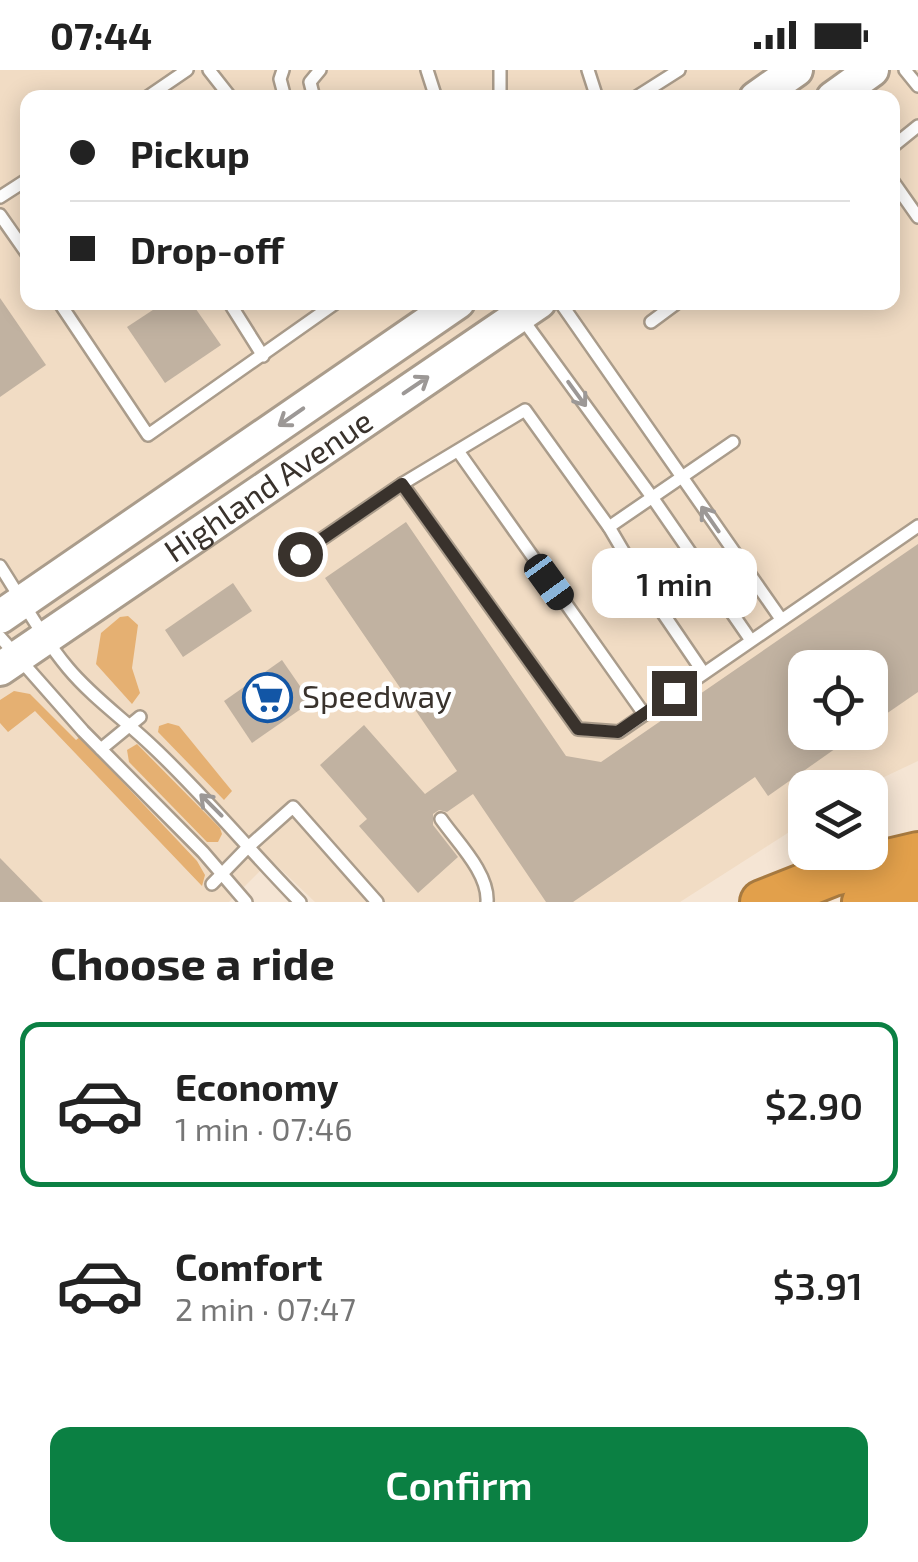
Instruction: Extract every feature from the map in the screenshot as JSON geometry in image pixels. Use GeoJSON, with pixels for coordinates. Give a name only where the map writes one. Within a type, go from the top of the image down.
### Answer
{"type":"FeatureCollection","features":[{"type":"Feature","properties":{"kind":"highway"},"geometry":{"type":"LineString","coordinates":[[762,902],[833,874],[918,854]]}},
{"type":"Feature","properties":{"kind":"highway"},"geometry":{"type":"LineString","coordinates":[[864,902],[918,890]]}},
{"type":"Feature","properties":{"kind":"main road"},"geometry":{"type":"LineString","coordinates":[[767,90],[796,70]]}},
{"type":"Feature","properties":{"kind":"main road"},"geometry":{"type":"LineString","coordinates":[[843,90],[872,70]]}},
{"type":"Feature","properties":{"kind":"main road","name":"Highland Avenue"},"geometry":{"type":"LineString","coordinates":[[12,609],[446,310]]}},
{"type":"Feature","properties":{"kind":"main road","name":"Highland Avenue"},"geometry":{"type":"LineString","coordinates":[[5,655],[124,597],[520,310]]}},
{"type":"Feature","properties":{"kind":"lane"},"geometry":{"type":"LineString","coordinates":[[158,90],[187,70]]}},
{"type":"Feature","properties":{"kind":"lane"},"geometry":{"type":"LineString","coordinates":[[647,90],[680,70]]}},
{"type":"Feature","properties":{"kind":"lane"},"geometry":{"type":"LineString","coordinates":[[905,70],[918,86]]}},
{"type":"Feature","properties":{"kind":"lane"},"geometry":{"type":"LineString","coordinates":[[900,192],[918,218]]}},
{"type":"Feature","properties":{"kind":"lane"},"geometry":{"type":"LineString","coordinates":[[0,215],[20,244]]}},
{"type":"Feature","properties":{"kind":"lane"},"geometry":{"type":"LineString","coordinates":[[64,310],[148,435],[325,310]]}},
{"type":"Feature","properties":{"kind":"lane"},"geometry":{"type":"LineString","coordinates":[[234,310],[264,356]]}},
{"type":"Feature","properties":{"kind":"lane"},"geometry":{"type":"LineString","coordinates":[[526,310],[750,640]]}},
{"type":"Feature","properties":{"kind":"lane"},"geometry":{"type":"LineString","coordinates":[[566,310],[781,619]]}},
{"type":"Feature","properties":{"kind":"lane"},"geometry":{"type":"LineString","coordinates":[[651,322],[667,310]]}},
{"type":"Feature","properties":{"kind":"lane"},"geometry":{"type":"LineString","coordinates":[[300,554],[402,484],[526,410],[704,672]]}},
{"type":"Feature","properties":{"kind":"lane"},"geometry":{"type":"LineString","coordinates":[[608,526],[733,442]]}},
{"type":"Feature","properties":{"kind":"lane"},"geometry":{"type":"LineString","coordinates":[[458,451],[644,714]]}},
{"type":"Feature","properties":{"kind":"lane"},"geometry":{"type":"LineString","coordinates":[[402,484],[578,729],[618,732],[918,526]]}},
{"type":"Feature","properties":{"kind":"lane"},"geometry":{"type":"LineString","coordinates":[[0,566],[12,609],[46,637],[67,667],[150,744],[300,902]]}},
{"type":"Feature","properties":{"kind":"lane"},"geometry":{"type":"LineString","coordinates":[[5,655],[203,852],[215,879],[246,902]]}},
{"type":"Feature","properties":{"kind":"lane"},"geometry":{"type":"LineString","coordinates":[[100,750],[140,717]]}},
{"type":"Feature","properties":{"kind":"lane"},"geometry":{"type":"LineString","coordinates":[[215,879],[293,807],[377,902]]}},
{"type":"Feature","properties":{"kind":"lane"},"geometry":{"type":"LineString","coordinates":[[441,820],[480,875],[487,892],[486,902]]}},
{"type":"Feature","properties":{"kind":"shaded area"},"geometry":{"type":"Polygon","coordinates":[[[0,70],[918,70],[918,761],[888,775],[888,770],[788,770],[788,833],[680,902],[315,902],[271,860],[229,902],[0,902],[0,70]]]}},
{"type":"Feature","properties":{"kind":"shaded area"},"geometry":{"type":"Polygon","coordinates":[[[128,616],[138,625],[132,668],[140,693],[132,704],[96,664],[101,633],[120,617],[128,616]]]}},
{"type":"Feature","properties":{"kind":"shaded area"},"geometry":{"type":"Polygon","coordinates":[[[14,691],[30,694],[76,740],[80,737],[197,861],[205,875],[202,886],[35,711],[8,732],[0,723],[0,700],[14,691]]]}},
{"type":"Feature","properties":{"kind":"shaded area"},"geometry":{"type":"Polygon","coordinates":[[[159,726],[179,726],[232,791],[224,800],[158,732],[159,726]]]}},
{"type":"Feature","properties":{"kind":"shaded area"},"geometry":{"type":"Polygon","coordinates":[[[137,744],[220,828],[218,842],[207,842],[129,762],[127,750],[137,744]]]}},
{"type":"Feature","properties":{"kind":"building"},"geometry":{"type":"Polygon","coordinates":[[[0,298],[46,365],[0,397],[0,298]]]}},
{"type":"Feature","properties":{"kind":"building"},"geometry":{"type":"Polygon","coordinates":[[[153,310],[197,310],[221,345],[165,383],[127,327],[153,310]]]}},
{"type":"Feature","properties":{"kind":"building"},"geometry":{"type":"Polygon","coordinates":[[[406,522],[566,756],[601,762],[918,544],[918,692],[888,713],[888,650],[788,650],[788,750],[833,750],[805,770],[788,770],[788,782],[768,796],[755,777],[573,902],[546,902],[473,794],[447,812],[439,810],[433,814],[433,825],[458,857],[418,893],[359,826],[367,819],[320,765],[364,725],[425,794],[457,771],[325,578],[406,522]]]}},
{"type":"Feature","properties":{"kind":"building"},"geometry":{"type":"Polygon","coordinates":[[[233,583],[252,611],[183,657],[165,630],[233,583]]]}},
{"type":"Feature","properties":{"kind":"building"},"geometry":{"type":"Polygon","coordinates":[[[282,660],[311,702],[252,743],[224,701],[282,660]]]}},
{"type":"Feature","properties":{"kind":"building"},"geometry":{"type":"Polygon","coordinates":[[[0,858],[43,902],[0,902],[0,858]]]}},
{"type":"Feature","properties":{"kind":"place","name":"Speedway"},"geometry":{"type":"Point","coordinates":[267,697]}},
{"type":"Feature","properties":{"kind":"route"},"geometry":{"type":"LineString","coordinates":[[300,554],[402,484],[578,729],[618,732],[674,693]]}}]}
